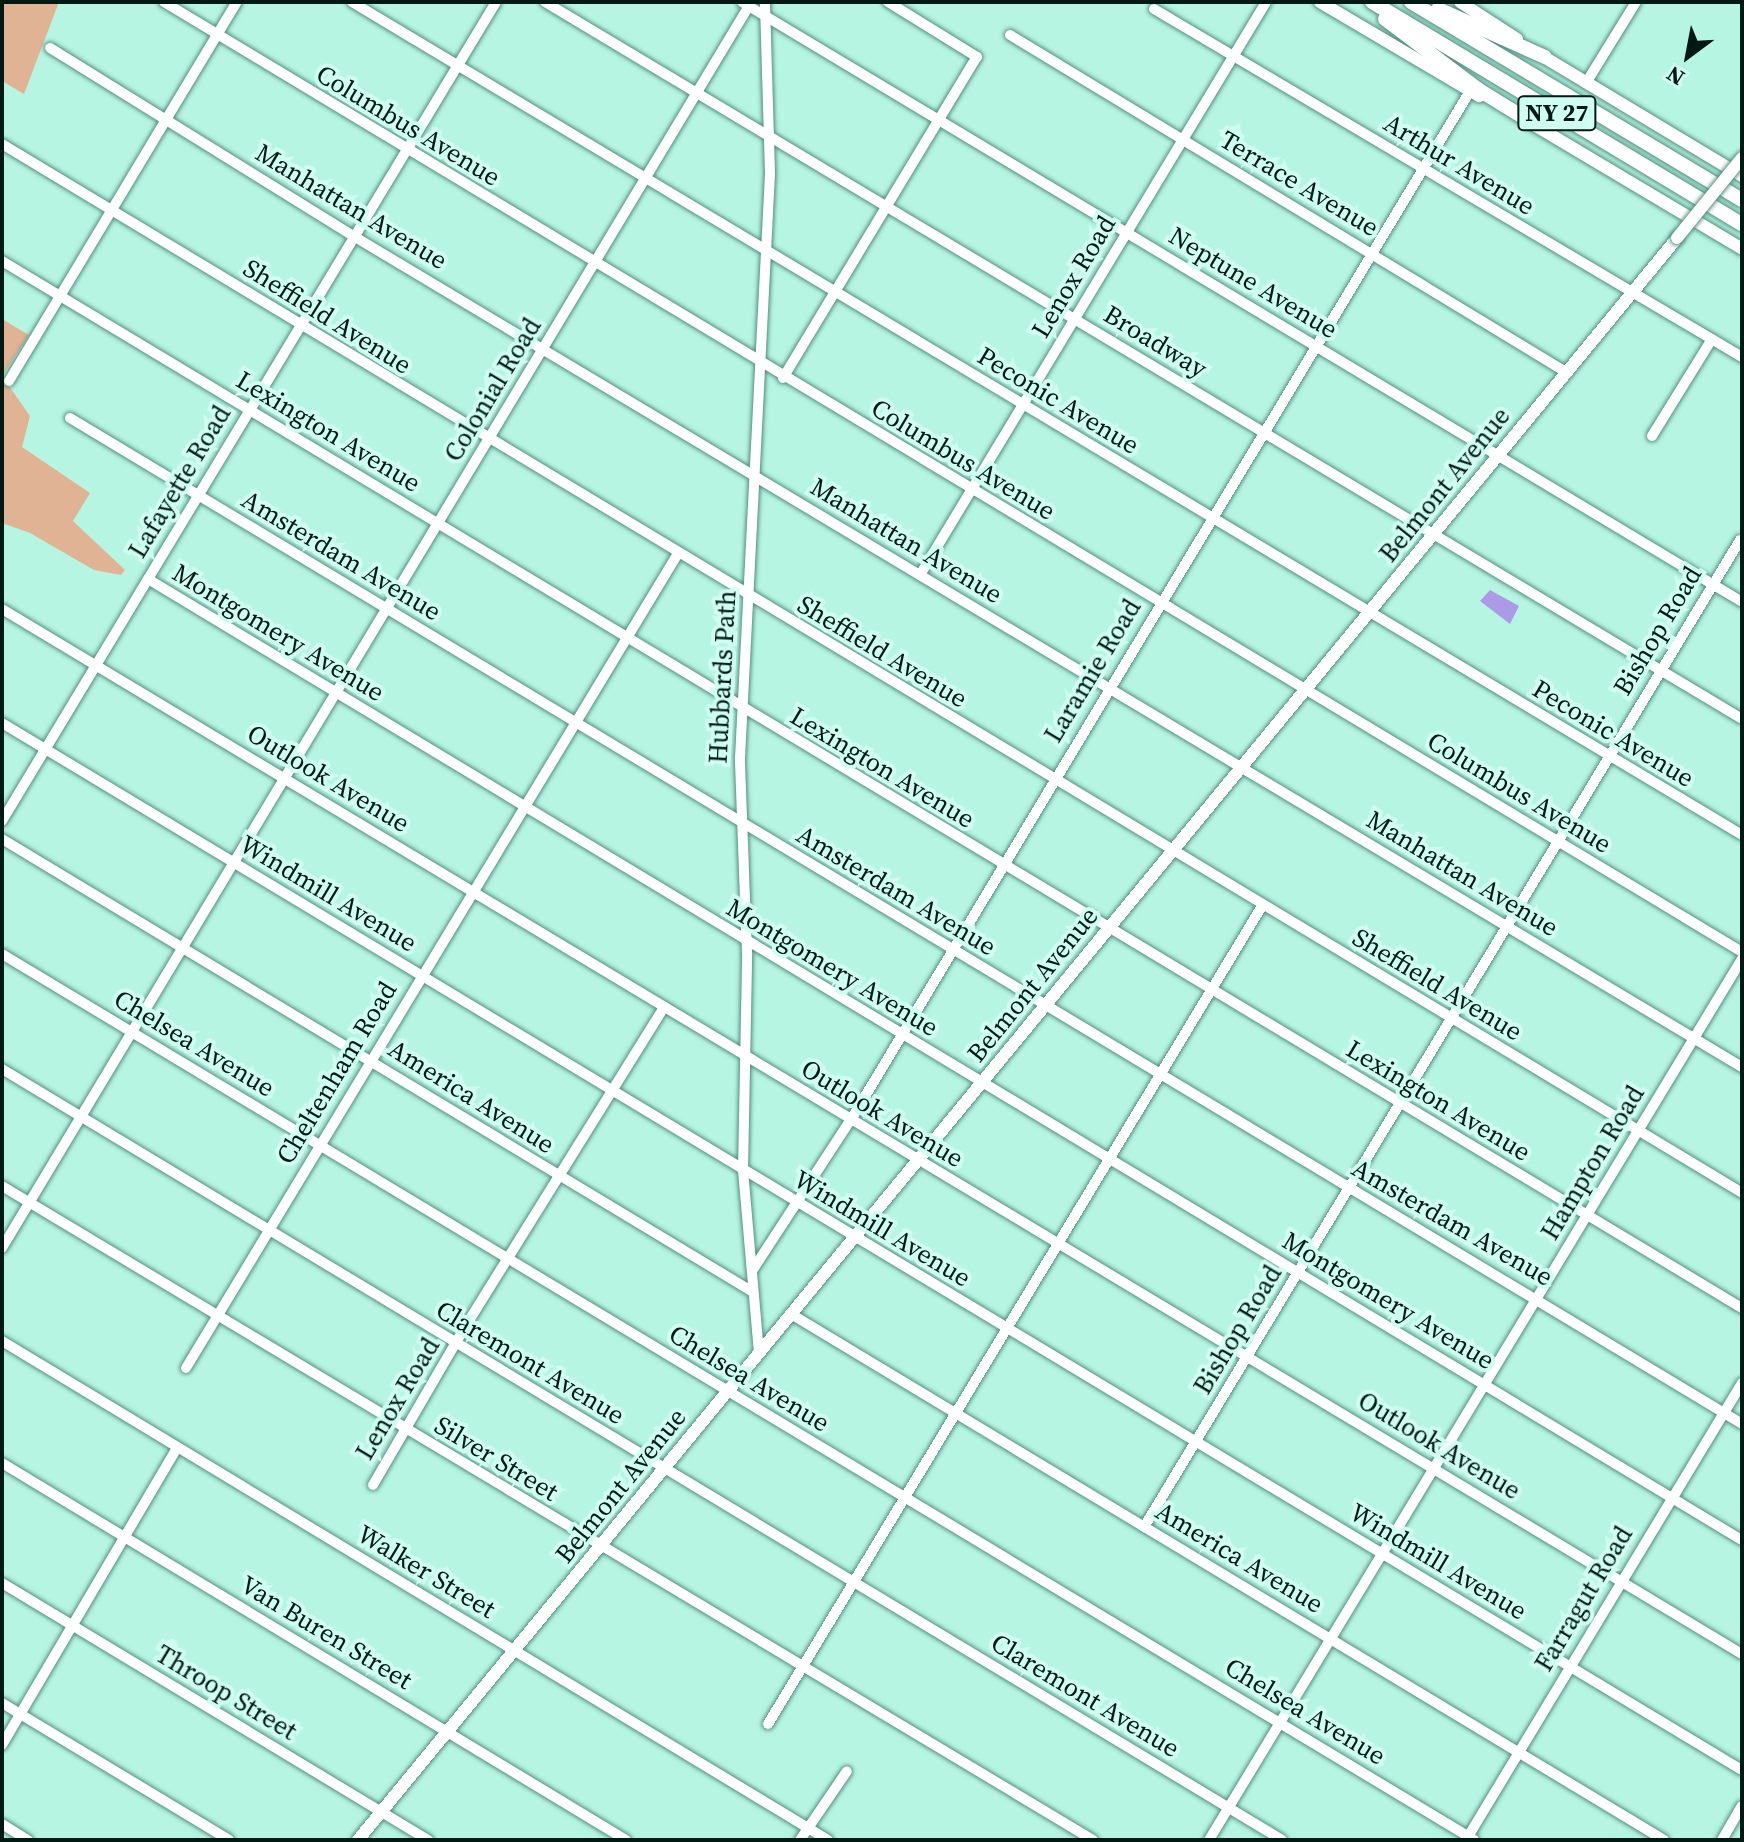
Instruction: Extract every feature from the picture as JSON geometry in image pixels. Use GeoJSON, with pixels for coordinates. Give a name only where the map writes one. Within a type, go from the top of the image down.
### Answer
{"type":"FeatureCollection","features":[{"type":"Feature","properties":{"kind":"highway"},"geometry":{"type":"LineString","coordinates":[[1363,2],[1479,90],[1536,125]]}},
{"type":"Feature","properties":{"kind":"highway","name":"NY 27"},"geometry":{"type":"LineString","coordinates":[[1372,2],[1742,224]]}},
{"type":"Feature","properties":{"kind":"highway","name":"NY 27"},"geometry":{"type":"LineString","coordinates":[[1411,2],[1742,200]]}},
{"type":"Feature","properties":{"kind":"highway"},"geometry":{"type":"LineString","coordinates":[[1423,2],[1545,57]]}},
{"type":"Feature","properties":{"kind":"main road"},"geometry":{"type":"LineString","coordinates":[[1320,2],[1470,91],[1536,125],[1742,249]]}},
{"type":"Feature","properties":{"kind":"main road"},"geometry":{"type":"LineString","coordinates":[[1460,2],[1586,83],[1742,176]]}},
{"type":"Feature","properties":{"kind":"main road","name":"Belmont Avenue"},"geometry":{"type":"LineString","coordinates":[[358,1840],[1742,158]]}},
{"type":"Feature","properties":{"kind":"street","name":"Columbus Avenue"},"geometry":{"type":"LineString","coordinates":[[164,2],[783,378],[1742,952]]}},
{"type":"Feature","properties":{"kind":"street"},"geometry":{"type":"LineString","coordinates":[[9,381],[237,2]]}},
{"type":"Feature","properties":{"kind":"street","name":"Peconic Avenue"},"geometry":{"type":"LineString","coordinates":[[352,2],[1742,835]]}},
{"type":"Feature","properties":{"kind":"street","name":"Lafayette Road"},"geometry":{"type":"LineString","coordinates":[[2,821],[496,2]]}},
{"type":"Feature","properties":{"kind":"street","name":"Broadway"},"geometry":{"type":"LineString","coordinates":[[545,2],[1742,719]]}},
{"type":"Feature","properties":{"kind":"street","name":"Hubbards Path"},"geometry":{"type":"LineString","coordinates":[[759,1353],[743,1171],[747,942],[742,824],[742,709],[770,136],[765,2]]}},
{"type":"Feature","properties":{"kind":"street"},"geometry":{"type":"LineString","coordinates":[[783,378],[977,57],[888,2]]}},
{"type":"Feature","properties":{"kind":"street","name":"Lenox Road"},"geometry":{"type":"LineString","coordinates":[[920,575],[1266,2]]}},
{"type":"Feature","properties":{"kind":"street"},"geometry":{"type":"LineString","coordinates":[[1586,83],[1636,2]]}},
{"type":"Feature","properties":{"kind":"street","name":"Colonial Road"},"geometry":{"type":"LineString","coordinates":[[2,1248],[697,94],[746,4]]}},
{"type":"Feature","properties":{"kind":"street","name":"Neptune Avenue"},"geometry":{"type":"LineString","coordinates":[[746,4],[1742,602]]}},
{"type":"Feature","properties":{"kind":"street","name":"Arthur Avenue"},"geometry":{"type":"LineString","coordinates":[[1154,9],[1742,357]]}},
{"type":"Feature","properties":{"kind":"street","name":"Terrace Avenue"},"geometry":{"type":"LineString","coordinates":[[1010,35],[1566,372]]}},
{"type":"Feature","properties":{"kind":"street","name":"Manhattan Avenue"},"geometry":{"type":"LineString","coordinates":[[50,48],[355,237],[1742,1067]]}},
{"type":"Feature","properties":{"kind":"street","name":"Laramie Road"},"geometry":{"type":"LineString","coordinates":[[752,1271],[799,1205],[851,1121],[1159,603],[1265,434],[1421,168],[1470,91]]}},
{"type":"Feature","properties":{"kind":"street","name":"Sheffield Avenue"},"geometry":{"type":"LineString","coordinates":[[2,144],[300,328],[1742,1193]]}},
{"type":"Feature","properties":{"kind":"street","name":"Lexington Avenue"},"geometry":{"type":"LineString","coordinates":[[2,261],[626,640],[1742,1308]]}},
{"type":"Feature","properties":{"kind":"street"},"geometry":{"type":"LineString","coordinates":[[1652,436],[1712,339]]}},
{"type":"Feature","properties":{"kind":"street","name":"Amsterdam Avenue"},"geometry":{"type":"LineString","coordinates":[[70,418],[1159,1076],[1536,1297],[1742,1424]]}},
{"type":"Feature","properties":{"kind":"street","name":"Bishop Road"},"geometry":{"type":"LineString","coordinates":[[1144,1527],[1740,540]]}},
{"type":"Feature","properties":{"kind":"street","name":"Cheltenham Road"},"geometry":{"type":"LineString","coordinates":[[186,1368],[677,555]]}},
{"type":"Feature","properties":{"kind":"street","name":"Montgomery Avenue"},"geometry":{"type":"LineString","coordinates":[[148,579],[525,810],[1742,1540]]}},
{"type":"Feature","properties":{"kind":"street","name":"Outlook Avenue"},"geometry":{"type":"LineString","coordinates":[[2,609],[663,1009],[1742,1654]]}},
{"type":"Feature","properties":{"kind":"street","name":"Windmill Avenue"},"geometry":{"type":"LineString","coordinates":[[2,723],[611,1093],[1742,1770]]}},
{"type":"Feature","properties":{"kind":"street","name":"America Avenue"},"geometry":{"type":"LineString","coordinates":[[2,839],[753,1292]]}},
{"type":"Feature","properties":{"kind":"street"},"geometry":{"type":"LineString","coordinates":[[768,1724],[1262,906]]}},
{"type":"Feature","properties":{"kind":"street","name":"Chelsea Avenue"},"geometry":{"type":"LineString","coordinates":[[2,954],[1469,1839]]}},
{"type":"Feature","properties":{"kind":"street","name":"Hampton Road"},"geometry":{"type":"LineString","coordinates":[[1209,1840],[1431,1467],[1742,959]]}},
{"type":"Feature","properties":{"kind":"street","name":"Lenox Road"},"geometry":{"type":"LineString","coordinates":[[373,1485],[507,1258],[663,1009]]}},
{"type":"Feature","properties":{"kind":"street","name":"Claremont Avenue"},"geometry":{"type":"LineString","coordinates":[[2,1069],[1282,1840]]}},
{"type":"Feature","properties":{"kind":"street","name":"Silver Street"},"geometry":{"type":"LineString","coordinates":[[2,1186],[1093,1840]]}},
{"type":"Feature","properties":{"kind":"street","name":"America Avenue"},"geometry":{"type":"LineString","coordinates":[[791,1314],[1664,1840]]}},
{"type":"Feature","properties":{"kind":"street","name":"Walker Street"},"geometry":{"type":"LineString","coordinates":[[2,1341],[828,1840]]}},
{"type":"Feature","properties":{"kind":"street","name":"Farragut Road"},"geometry":{"type":"LineString","coordinates":[[1469,1839],[1568,1665],[1742,1383]]}},
{"type":"Feature","properties":{"kind":"street"},"geometry":{"type":"LineString","coordinates":[[2,1745],[70,1624],[177,1448]]}},
{"type":"Feature","properties":{"kind":"street","name":"Van Buren Street"},"geometry":{"type":"LineString","coordinates":[[2,1463],[626,1840]]}},
{"type":"Feature","properties":{"kind":"street","name":"Throop Street"},"geometry":{"type":"LineString","coordinates":[[2,1583],[428,1840]]}},
{"type":"Feature","properties":{"kind":"street"},"geometry":{"type":"LineString","coordinates":[[2,1703],[229,1840]]}},
{"type":"Feature","properties":{"kind":"street"},"geometry":{"type":"LineString","coordinates":[[800,1840],[847,1771]]}},
{"type":"Feature","properties":{"kind":"street"},"geometry":{"type":"LineString","coordinates":[[1722,1840],[1742,1806]]}},
{"type":"Feature","properties":{"kind":"street"},"geometry":{"type":"LineString","coordinates":[[2,1824],[28,1840]]}},
{"type":"Feature","properties":{"kind":"shaded area"},"geometry":{"type":"Polygon","coordinates":[[[2,2],[59,2],[24,94],[2,81],[2,2]]]}},
{"type":"Feature","properties":{"kind":"shaded area"},"geometry":{"type":"Polygon","coordinates":[[[2,319],[29,335],[2,376],[2,319]]]}},
{"type":"Feature","properties":{"kind":"shaded area"},"geometry":{"type":"Polygon","coordinates":[[[2,376],[30,416],[22,447],[90,493],[73,521],[125,570],[121,575],[94,570],[30,533],[2,523],[2,376]]]}},
{"type":"Feature","properties":{"kind":"shaded area"},"geometry":{"type":"Polygon","coordinates":[[[1490,590],[1519,606],[1510,624],[1480,601],[1490,590]]]}}]}
